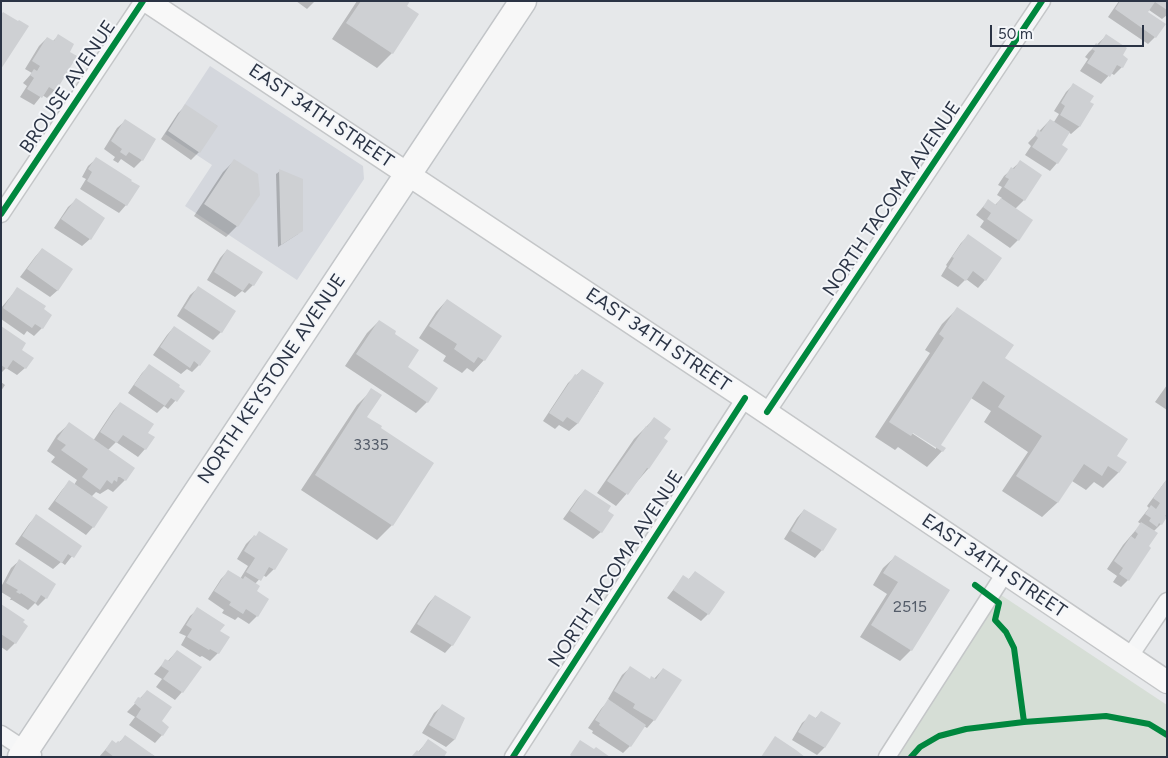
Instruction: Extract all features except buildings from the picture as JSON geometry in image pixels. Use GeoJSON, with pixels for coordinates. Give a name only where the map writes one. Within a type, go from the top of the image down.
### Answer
{"type":"FeatureCollection","features":[{"type":"Feature","properties":{"kind":"main road","name":"EAST 34TH STREET"},"geometry":{"type":"LineString","coordinates":[[147,1],[767,412],[1167,682]]}},
{"type":"Feature","properties":{"kind":"main road","name":"NORTH KEYSTONE AVENUE"},"geometry":{"type":"LineString","coordinates":[[27,755],[523,1]]}},
{"type":"Feature","properties":{"kind":"street","name":"BROUSE AVENUE"},"geometry":{"type":"LineString","coordinates":[[1,214],[143,1]]}},
{"type":"Feature","properties":{"kind":"street","name":"NORTH TACOMA AVENUE"},"geometry":{"type":"LineString","coordinates":[[767,412],[1042,1]]}},
{"type":"Feature","properties":{"kind":"street","name":"NORTH TACOMA AVENUE"},"geometry":{"type":"LineString","coordinates":[[513,757],[745,398]]}},
{"type":"Feature","properties":{"kind":"street"},"geometry":{"type":"LineString","coordinates":[[887,757],[1006,573]]}},
{"type":"Feature","properties":{"kind":"street"},"geometry":{"type":"LineString","coordinates":[[1130,656],[1167,601]]}},
{"type":"Feature","properties":{"kind":"street"},"geometry":{"type":"LineString","coordinates":[[1,734],[27,755]]}},
{"type":"Feature","properties":{"kind":"shaded area"},"geometry":{"type":"Polygon","coordinates":[[[210,66],[363,166],[364,179],[297,280],[185,206],[212,165],[165,134],[210,66]]]}},
{"type":"Feature","properties":{"kind":"shaded area"},"geometry":{"type":"Polygon","coordinates":[[[1001,595],[1167,705],[1167,757],[895,757],[1001,595]]]}},
{"type":"Feature","properties":{"kind":"cycle path"},"geometry":{"type":"LineString","coordinates":[[1,214],[143,1]]}},
{"type":"Feature","properties":{"kind":"cycle path"},"geometry":{"type":"LineString","coordinates":[[767,412],[1042,1]]}},
{"type":"Feature","properties":{"kind":"cycle path"},"geometry":{"type":"LineString","coordinates":[[513,757],[745,398]]}},
{"type":"Feature","properties":{"kind":"cycle path"},"geometry":{"type":"LineString","coordinates":[[975,585],[999,603],[995,620],[1006,632],[1014,648],[1024,722]]}},
{"type":"Feature","properties":{"kind":"cycle path"},"geometry":{"type":"LineString","coordinates":[[911,757],[920,747],[939,736],[966,729],[1024,722],[1106,716],[1149,724],[1167,735]]}}]}
